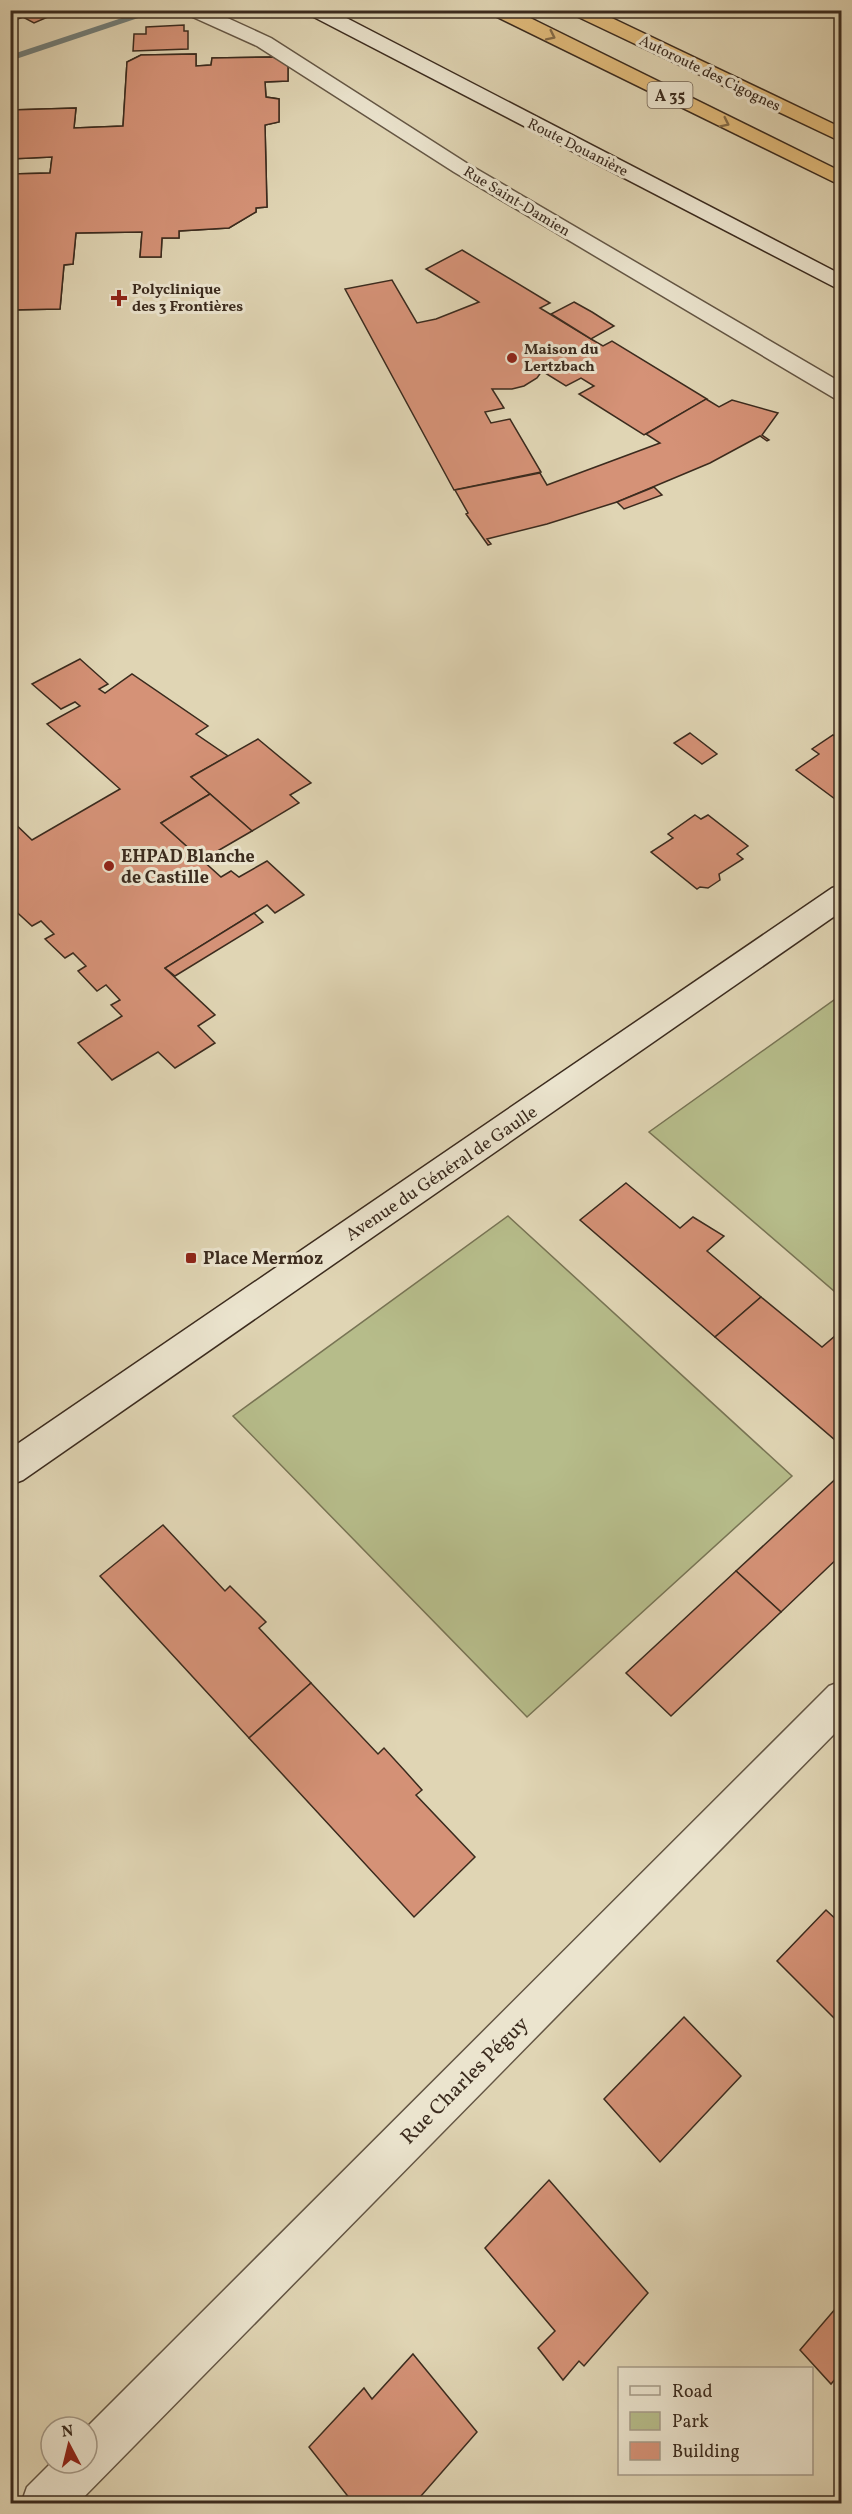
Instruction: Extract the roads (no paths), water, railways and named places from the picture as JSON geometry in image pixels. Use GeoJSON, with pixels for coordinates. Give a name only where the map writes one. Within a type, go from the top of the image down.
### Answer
{"type":"FeatureCollection","features":[{"type":"Feature","properties":{"kind":"highway","name":"A 35"},"geometry":{"type":"LineString","coordinates":[[498,10],[842,180]]}},
{"type":"Feature","properties":{"kind":"highway","name":"Autoroute des Cigognes"},"geometry":{"type":"LineString","coordinates":[[579,10],[842,136]]}},
{"type":"Feature","properties":{"kind":"street","name":"Rue Saint-Damien"},"geometry":{"type":"LineString","coordinates":[[193,10],[264,42],[461,168],[842,393]]}},
{"type":"Feature","properties":{"kind":"street","name":"Route Douanière"},"geometry":{"type":"LineString","coordinates":[[315,10],[842,284]]}},
{"type":"Feature","properties":{"kind":"street","name":"Avenue du Général de Gaulle"},"geometry":{"type":"LineString","coordinates":[[10,1469],[842,896]]}},
{"type":"Feature","properties":{"kind":"street","name":"Rue Charles Péguy"},"geometry":{"type":"LineString","coordinates":[[99,2449],[840,1704]]}},
{"type":"Feature","properties":{"kind":"street","name":"Rue Charles Péguy"},"geometry":{"type":"LineString","coordinates":[[44,2504],[73,2475]]}},
{"type":"Feature","properties":{"kind":"waterway"},"geometry":{"type":"LineString","coordinates":[[10,58],[154,11]]}},
{"type":"Feature","properties":{"kind":"place","name":"Polyclinique des 3 Frontières"},"geometry":{"type":"Point","coordinates":[119,298]}},
{"type":"Feature","properties":{"kind":"place","name":"Maison du Lertzbach"},"geometry":{"type":"Point","coordinates":[512,358]}},
{"type":"Feature","properties":{"kind":"place","name":"EHPAD Blanche de Castille"},"geometry":{"type":"Point","coordinates":[109,866]}},
{"type":"Feature","properties":{"kind":"place","name":"Place Mermoz"},"geometry":{"type":"Point","coordinates":[191,1258]}}]}
